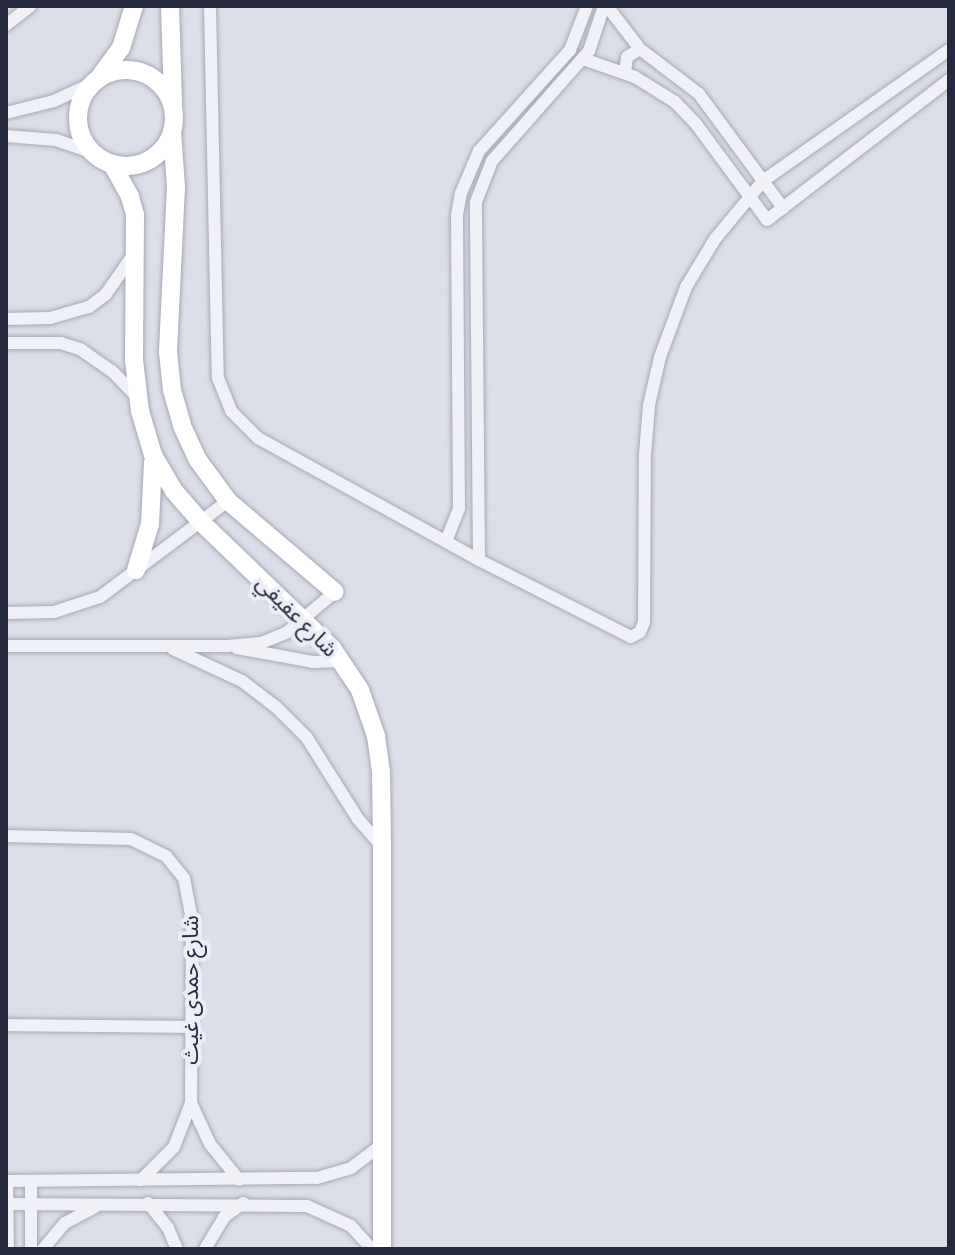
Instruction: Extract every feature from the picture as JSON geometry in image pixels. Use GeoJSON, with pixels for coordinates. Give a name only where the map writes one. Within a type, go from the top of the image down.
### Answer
{"type":"FeatureCollection","features":[{"type":"Feature","properties":{"kind":"street"},"geometry":{"type":"LineString","coordinates":[[6,25],[30,6]]}},
{"type":"Feature","properties":{"kind":"street"},"geometry":{"type":"LineString","coordinates":[[94,153],[86,145],[78,123],[81,100],[121,48],[134,6]]}},
{"type":"Feature","properties":{"kind":"street"},"geometry":{"type":"LineString","coordinates":[[6,136],[56,140],[94,153],[112,164],[144,163],[161,150],[172,132],[170,6]]}},
{"type":"Feature","properties":{"kind":"street"},"geometry":{"type":"LineString","coordinates":[[210,6],[218,378],[225,401],[239,421],[258,438],[479,560],[631,637],[640,632],[644,622],[647,430],[660,357],[686,287],[715,239],[763,181],[949,50]]}},
{"type":"Feature","properties":{"kind":"street"},"geometry":{"type":"LineString","coordinates":[[446,541],[455,525],[460,501],[457,215],[464,180],[479,151],[570,50],[587,6]]}},
{"type":"Feature","properties":{"kind":"street"},"geometry":{"type":"LineString","coordinates":[[479,560],[475,216],[479,190],[492,161],[583,59],[595,38],[605,6]]}},
{"type":"Feature","properties":{"kind":"street"},"geometry":{"type":"LineString","coordinates":[[605,6],[640,49],[699,94],[783,208]]}},
{"type":"Feature","properties":{"kind":"street"},"geometry":{"type":"LineString","coordinates":[[625,72],[627,57],[640,49]]}},
{"type":"Feature","properties":{"kind":"street"},"geometry":{"type":"LineString","coordinates":[[583,59],[625,72],[650,84],[686,112],[767,220],[949,80]]}},
{"type":"Feature","properties":{"kind":"street"},"geometry":{"type":"LineString","coordinates":[[6,113],[54,101],[118,71],[140,72],[165,91],[173,111]]}},
{"type":"Feature","properties":{"kind":"street","name":"شارع عفيفي"},"geometry":{"type":"LineString","coordinates":[[172,132],[176,187],[168,352],[172,390],[182,426],[198,460],[228,501],[335,592]]}},
{"type":"Feature","properties":{"kind":"street","name":"شارع عفيفي"},"geometry":{"type":"LineString","coordinates":[[112,164],[130,197],[135,215],[132,324],[137,397],[153,455],[174,491],[200,521],[343,661],[360,690],[376,736],[382,847],[382,1249]]}},
{"type":"Feature","properties":{"kind":"street"},"geometry":{"type":"LineString","coordinates":[[457,215],[475,216]]}},
{"type":"Feature","properties":{"kind":"street"},"geometry":{"type":"LineString","coordinates":[[6,319],[70,315],[89,307],[120,278],[135,252]]}},
{"type":"Feature","properties":{"kind":"street"},"geometry":{"type":"LineString","coordinates":[[6,343],[61,343],[80,349],[112,371],[137,397]]}},
{"type":"Feature","properties":{"kind":"street"},"geometry":{"type":"LineString","coordinates":[[136,570],[154,501],[153,455]]}},
{"type":"Feature","properties":{"kind":"street"},"geometry":{"type":"LineString","coordinates":[[6,613],[54,612],[100,597],[228,501]]}},
{"type":"Feature","properties":{"kind":"street"},"geometry":{"type":"LineString","coordinates":[[455,525],[479,528]]}},
{"type":"Feature","properties":{"kind":"street"},"geometry":{"type":"LineString","coordinates":[[6,646],[227,646],[273,639],[304,620],[335,592]]}},
{"type":"Feature","properties":{"kind":"street"},"geometry":{"type":"LineString","coordinates":[[163,645],[203,660],[242,681],[276,707],[307,738],[358,819],[382,847]]}},
{"type":"Feature","properties":{"kind":"street"},"geometry":{"type":"LineString","coordinates":[[227,646],[313,662],[343,661]]}},
{"type":"Feature","properties":{"kind":"street","name":"شارع حمدى غيث"},"geometry":{"type":"LineString","coordinates":[[6,836],[120,838],[148,845],[166,856],[184,878],[191,902],[191,1103],[174,1147],[141,1180]]}},
{"type":"Feature","properties":{"kind":"street"},"geometry":{"type":"LineString","coordinates":[[6,1025],[192,1027]]}},
{"type":"Feature","properties":{"kind":"street","name":"شارع حمدى غيث"},"geometry":{"type":"LineString","coordinates":[[191,1103],[210,1144],[239,1180]]}},
{"type":"Feature","properties":{"kind":"street"},"geometry":{"type":"LineString","coordinates":[[8,1249],[7,1181],[306,1179],[351,1168],[382,1145]]}},
{"type":"Feature","properties":{"kind":"street"},"geometry":{"type":"LineString","coordinates":[[31,1181],[31,1249]]}},
{"type":"Feature","properties":{"kind":"street"},"geometry":{"type":"LineString","coordinates":[[148,1203],[168,1228],[177,1249]]}},
{"type":"Feature","properties":{"kind":"street"},"geometry":{"type":"LineString","coordinates":[[7,1204],[243,1203],[307,1206],[330,1213],[351,1226],[372,1249]]}},
{"type":"Feature","properties":{"kind":"street"},"geometry":{"type":"LineString","coordinates":[[205,1249],[224,1217],[243,1203]]}},
{"type":"Feature","properties":{"kind":"street"},"geometry":{"type":"LineString","coordinates":[[43,1249],[65,1223],[104,1204]]}}]}
